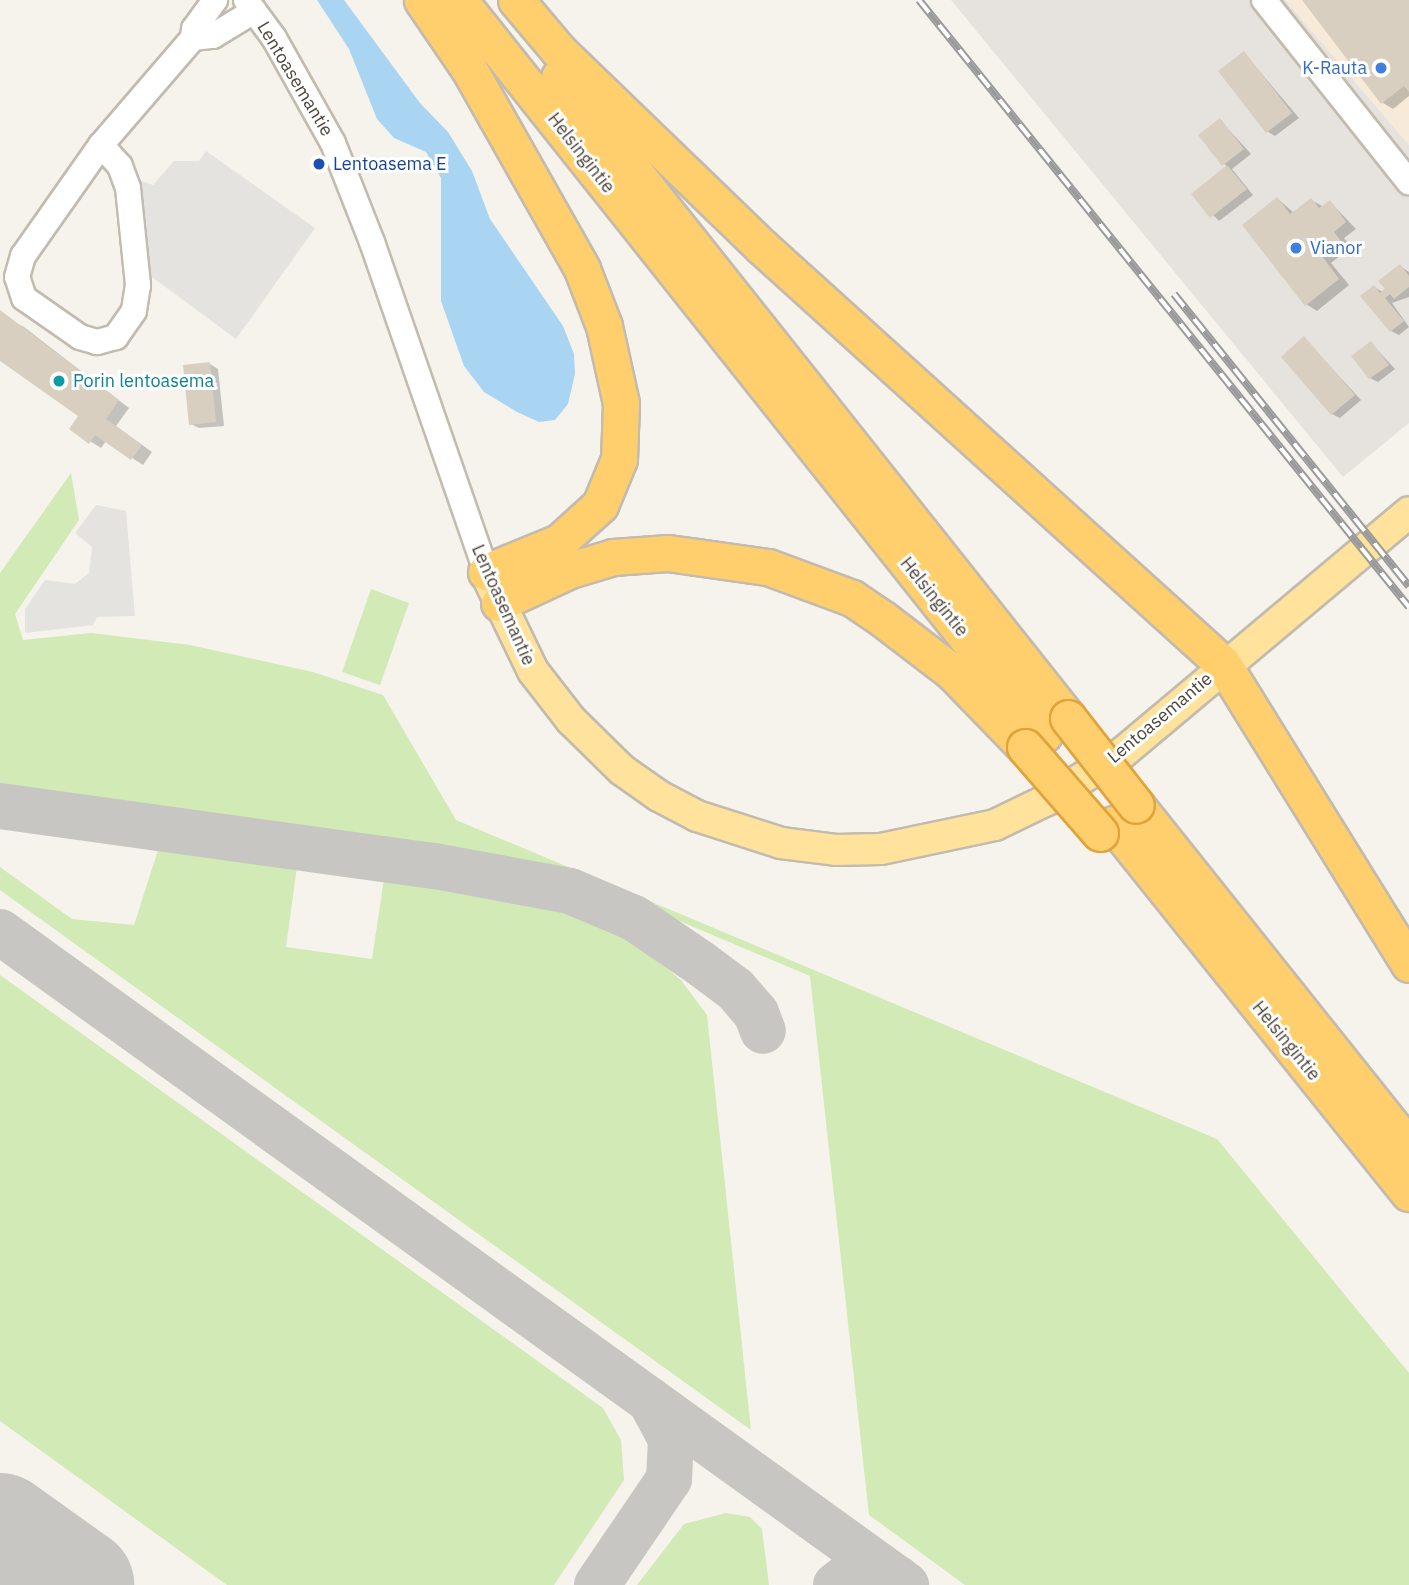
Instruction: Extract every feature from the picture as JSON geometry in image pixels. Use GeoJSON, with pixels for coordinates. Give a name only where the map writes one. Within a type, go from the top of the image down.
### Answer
{"type":"FeatureCollection","features":[{"type":"Feature","properties":{"kind":"highway"},"geometry":{"type":"LineString","coordinates":[[422,0],[469,69],[582,268],[604,326],[621,403],[619,458],[600,505],[559,542],[492,588]]}},
{"type":"Feature","properties":{"kind":"highway","name":"Helsingintie"},"geometry":{"type":"LineString","coordinates":[[459,0],[1116,821],[1247,993],[1409,1193]]}},
{"type":"Feature","properties":{"kind":"highway","name":"Helsingintie"},"geometry":{"type":"LineString","coordinates":[[498,0],[1046,734]]}},
{"type":"Feature","properties":{"kind":"highway"},"geometry":{"type":"LineString","coordinates":[[516,0],[559,51],[762,247],[1223,664],[1409,964]]}},
{"type":"Feature","properties":{"kind":"highway"},"geometry":{"type":"LineString","coordinates":[[492,588],[614,557],[668,553],[720,557],[768,567],[852,598],[951,671],[1046,734],[1116,821]]}},
{"type":"Feature","properties":{"kind":"highway","name":"Helsingintie"},"geometry":{"type":"LineString","coordinates":[[1116,821],[1409,1147]]}},
{"type":"Feature","properties":{"kind":"main road","name":"Lentoasemantie"},"geometry":{"type":"LineString","coordinates":[[492,588],[533,671],[571,720],[622,770],[678,806],[737,831],[780,843],[836,850],[881,849],[959,836],[1037,805],[1121,754],[1223,664],[1409,512]]}},
{"type":"Feature","properties":{"kind":"street"},"geometry":{"type":"LineString","coordinates":[[101,145],[120,166],[128,188],[138,285],[134,311],[116,337],[97,342],[80,337],[24,298],[17,277],[37,232],[101,145],[192,38],[215,0]]}},
{"type":"Feature","properties":{"kind":"street"},"geometry":{"type":"LineString","coordinates":[[1264,0],[1409,182]]}},
{"type":"Feature","properties":{"kind":"street"},"geometry":{"type":"LineString","coordinates":[[192,38],[213,36],[250,5]]}},
{"type":"Feature","properties":{"kind":"street","name":"Lentoasemantie"},"geometry":{"type":"LineString","coordinates":[[250,5],[333,143],[372,242],[492,588]]}},
{"type":"Feature","properties":{"kind":"shaded area"},"geometry":{"type":"Polygon","coordinates":[[[951,0],[1285,0],[1409,145],[1409,423],[1343,477],[951,0]]]}},
{"type":"Feature","properties":{"kind":"shaded area","name":"K-Rauta"},"geometry":{"type":"Polygon","coordinates":[[[1285,0],[1409,0],[1409,145],[1285,0]]]}},
{"type":"Feature","properties":{"kind":"shaded area"},"geometry":{"type":"Polygon","coordinates":[[[206,151],[315,228],[236,339],[145,272],[136,179],[153,185],[174,161],[199,161],[206,151]]]}},
{"type":"Feature","properties":{"kind":"shaded area"},"geometry":{"type":"Polygon","coordinates":[[[96,505],[126,511],[135,616],[97,617],[93,625],[25,633],[25,609],[45,580],[75,584],[89,573],[92,547],[75,533],[96,505]]]}},
{"type":"Feature","properties":{"kind":"green space"},"geometry":{"type":"Polygon","coordinates":[[[71,473],[79,520],[15,614],[23,640],[91,633],[190,645],[313,672],[383,695],[456,820],[1217,1139],[1409,1373],[1409,1585],[965,1585],[869,1515],[810,976],[563,872],[520,861],[139,807],[107,799],[0,788],[0,573],[71,473]]]}},
{"type":"Feature","properties":{"kind":"green space"},"geometry":{"type":"Polygon","coordinates":[[[371,589],[409,603],[380,685],[342,672],[371,589]]]}},
{"type":"Feature","properties":{"kind":"green space"},"geometry":{"type":"Polygon","coordinates":[[[158,850],[297,867],[286,947],[372,959],[384,879],[558,907],[629,937],[681,980],[707,1015],[751,1430],[0,890],[0,867],[72,919],[134,925],[158,850]]]}},
{"type":"Feature","properties":{"kind":"green space"},"geometry":{"type":"Polygon","coordinates":[[[0,975],[603,1408],[621,1440],[624,1480],[554,1585],[227,1585],[0,1421],[0,975]]]}},
{"type":"Feature","properties":{"kind":"green space"},"geometry":{"type":"Polygon","coordinates":[[[726,1513],[750,1517],[762,1529],[769,1585],[637,1585],[684,1524],[726,1513]]]}},
{"type":"Feature","properties":{"kind":"water"},"geometry":{"type":"Polygon","coordinates":[[[317,0],[344,0],[420,103],[448,132],[472,171],[490,219],[563,326],[574,354],[575,374],[568,404],[555,420],[539,422],[517,412],[484,392],[464,366],[441,301],[441,178],[426,152],[394,138],[377,119],[349,49],[317,0]]]}},
{"type":"Feature","properties":{"kind":"building","name":"K-Rauta"},"geometry":{"type":"Polygon","coordinates":[[[1302,0],[1409,0],[1409,92],[1404,86],[1381,104],[1302,0]]]}},
{"type":"Feature","properties":{"kind":"building"},"geometry":{"type":"Polygon","coordinates":[[[1244,51],[1292,113],[1266,133],[1218,71],[1244,51]]]}},
{"type":"Feature","properties":{"kind":"building"},"geometry":{"type":"Polygon","coordinates":[[[1220,118],[1244,149],[1222,166],[1198,135],[1220,118]]]}},
{"type":"Feature","properties":{"kind":"building"},"geometry":{"type":"Polygon","coordinates":[[[1227,165],[1247,189],[1210,218],[1191,194],[1227,165]]]}},
{"type":"Feature","properties":{"kind":"building","name":"Vianor"},"geometry":{"type":"Polygon","coordinates":[[[1277,197],[1290,214],[1311,198],[1319,208],[1330,200],[1346,222],[1334,232],[1341,241],[1322,256],[1339,279],[1305,306],[1242,225],[1277,197]]]}},
{"type":"Feature","properties":{"kind":"building"},"geometry":{"type":"Polygon","coordinates":[[[1400,264],[1409,276],[1409,287],[1394,299],[1390,294],[1385,298],[1404,321],[1390,332],[1360,296],[1374,285],[1380,293],[1385,289],[1378,281],[1400,264]]]}},
{"type":"Feature","properties":{"kind":"building","name":"Porin lentoasema"},"geometry":{"type":"Polygon","coordinates":[[[0,310],[119,400],[106,419],[142,445],[131,460],[95,435],[89,444],[69,429],[78,416],[0,361],[0,310]]]}},
{"type":"Feature","properties":{"kind":"building"},"geometry":{"type":"Polygon","coordinates":[[[1304,336],[1355,395],[1331,415],[1281,357],[1304,336]]]}},
{"type":"Feature","properties":{"kind":"building"},"geometry":{"type":"Polygon","coordinates":[[[1371,341],[1389,365],[1369,379],[1351,356],[1371,341]]]}},
{"type":"Feature","properties":{"kind":"building"},"geometry":{"type":"Polygon","coordinates":[[[210,362],[216,422],[189,425],[183,365],[210,362]]]}},
{"type":"Feature","properties":{"kind":"taxiway"},"geometry":{"type":"LineString","coordinates":[[0,806],[435,866],[570,891],[634,918],[700,963],[735,989],[756,1013],[763,1031]]}},
{"type":"Feature","properties":{"kind":"taxiway"},"geometry":{"type":"LineString","coordinates":[[0,932],[906,1585]]}},
{"type":"Feature","properties":{"kind":"taxiway"},"geometry":{"type":"LineString","coordinates":[[597,1585],[669,1479],[671,1439],[650,1400]]}},
{"type":"Feature","properties":{"kind":"taxiway"},"geometry":{"type":"LineString","coordinates":[[836,1585],[856,1570],[869,1568],[897,1578]]}},
{"type":"Feature","properties":{"kind":"runway"},"geometry":{"type":"LineString","coordinates":[[0,1530],[77,1585]]}},
{"type":"Feature","properties":{"kind":"railway"},"geometry":{"type":"LineString","coordinates":[[919,0],[1409,607]]}},
{"type":"Feature","properties":{"kind":"railway"},"geometry":{"type":"LineString","coordinates":[[1174,294],[1409,586]]}},
{"type":"Feature","properties":{"kind":"place","name":"K-Rauta"},"geometry":{"type":"Point","coordinates":[1381,68]}},
{"type":"Feature","properties":{"kind":"place","name":"Lentoasema E"},"geometry":{"type":"Point","coordinates":[319,164]}},
{"type":"Feature","properties":{"kind":"place","name":"Vianor"},"geometry":{"type":"Point","coordinates":[1296,248]}},
{"type":"Feature","properties":{"kind":"place","name":"Porin lentoasema"},"geometry":{"type":"Point","coordinates":[59,381]}}]}
